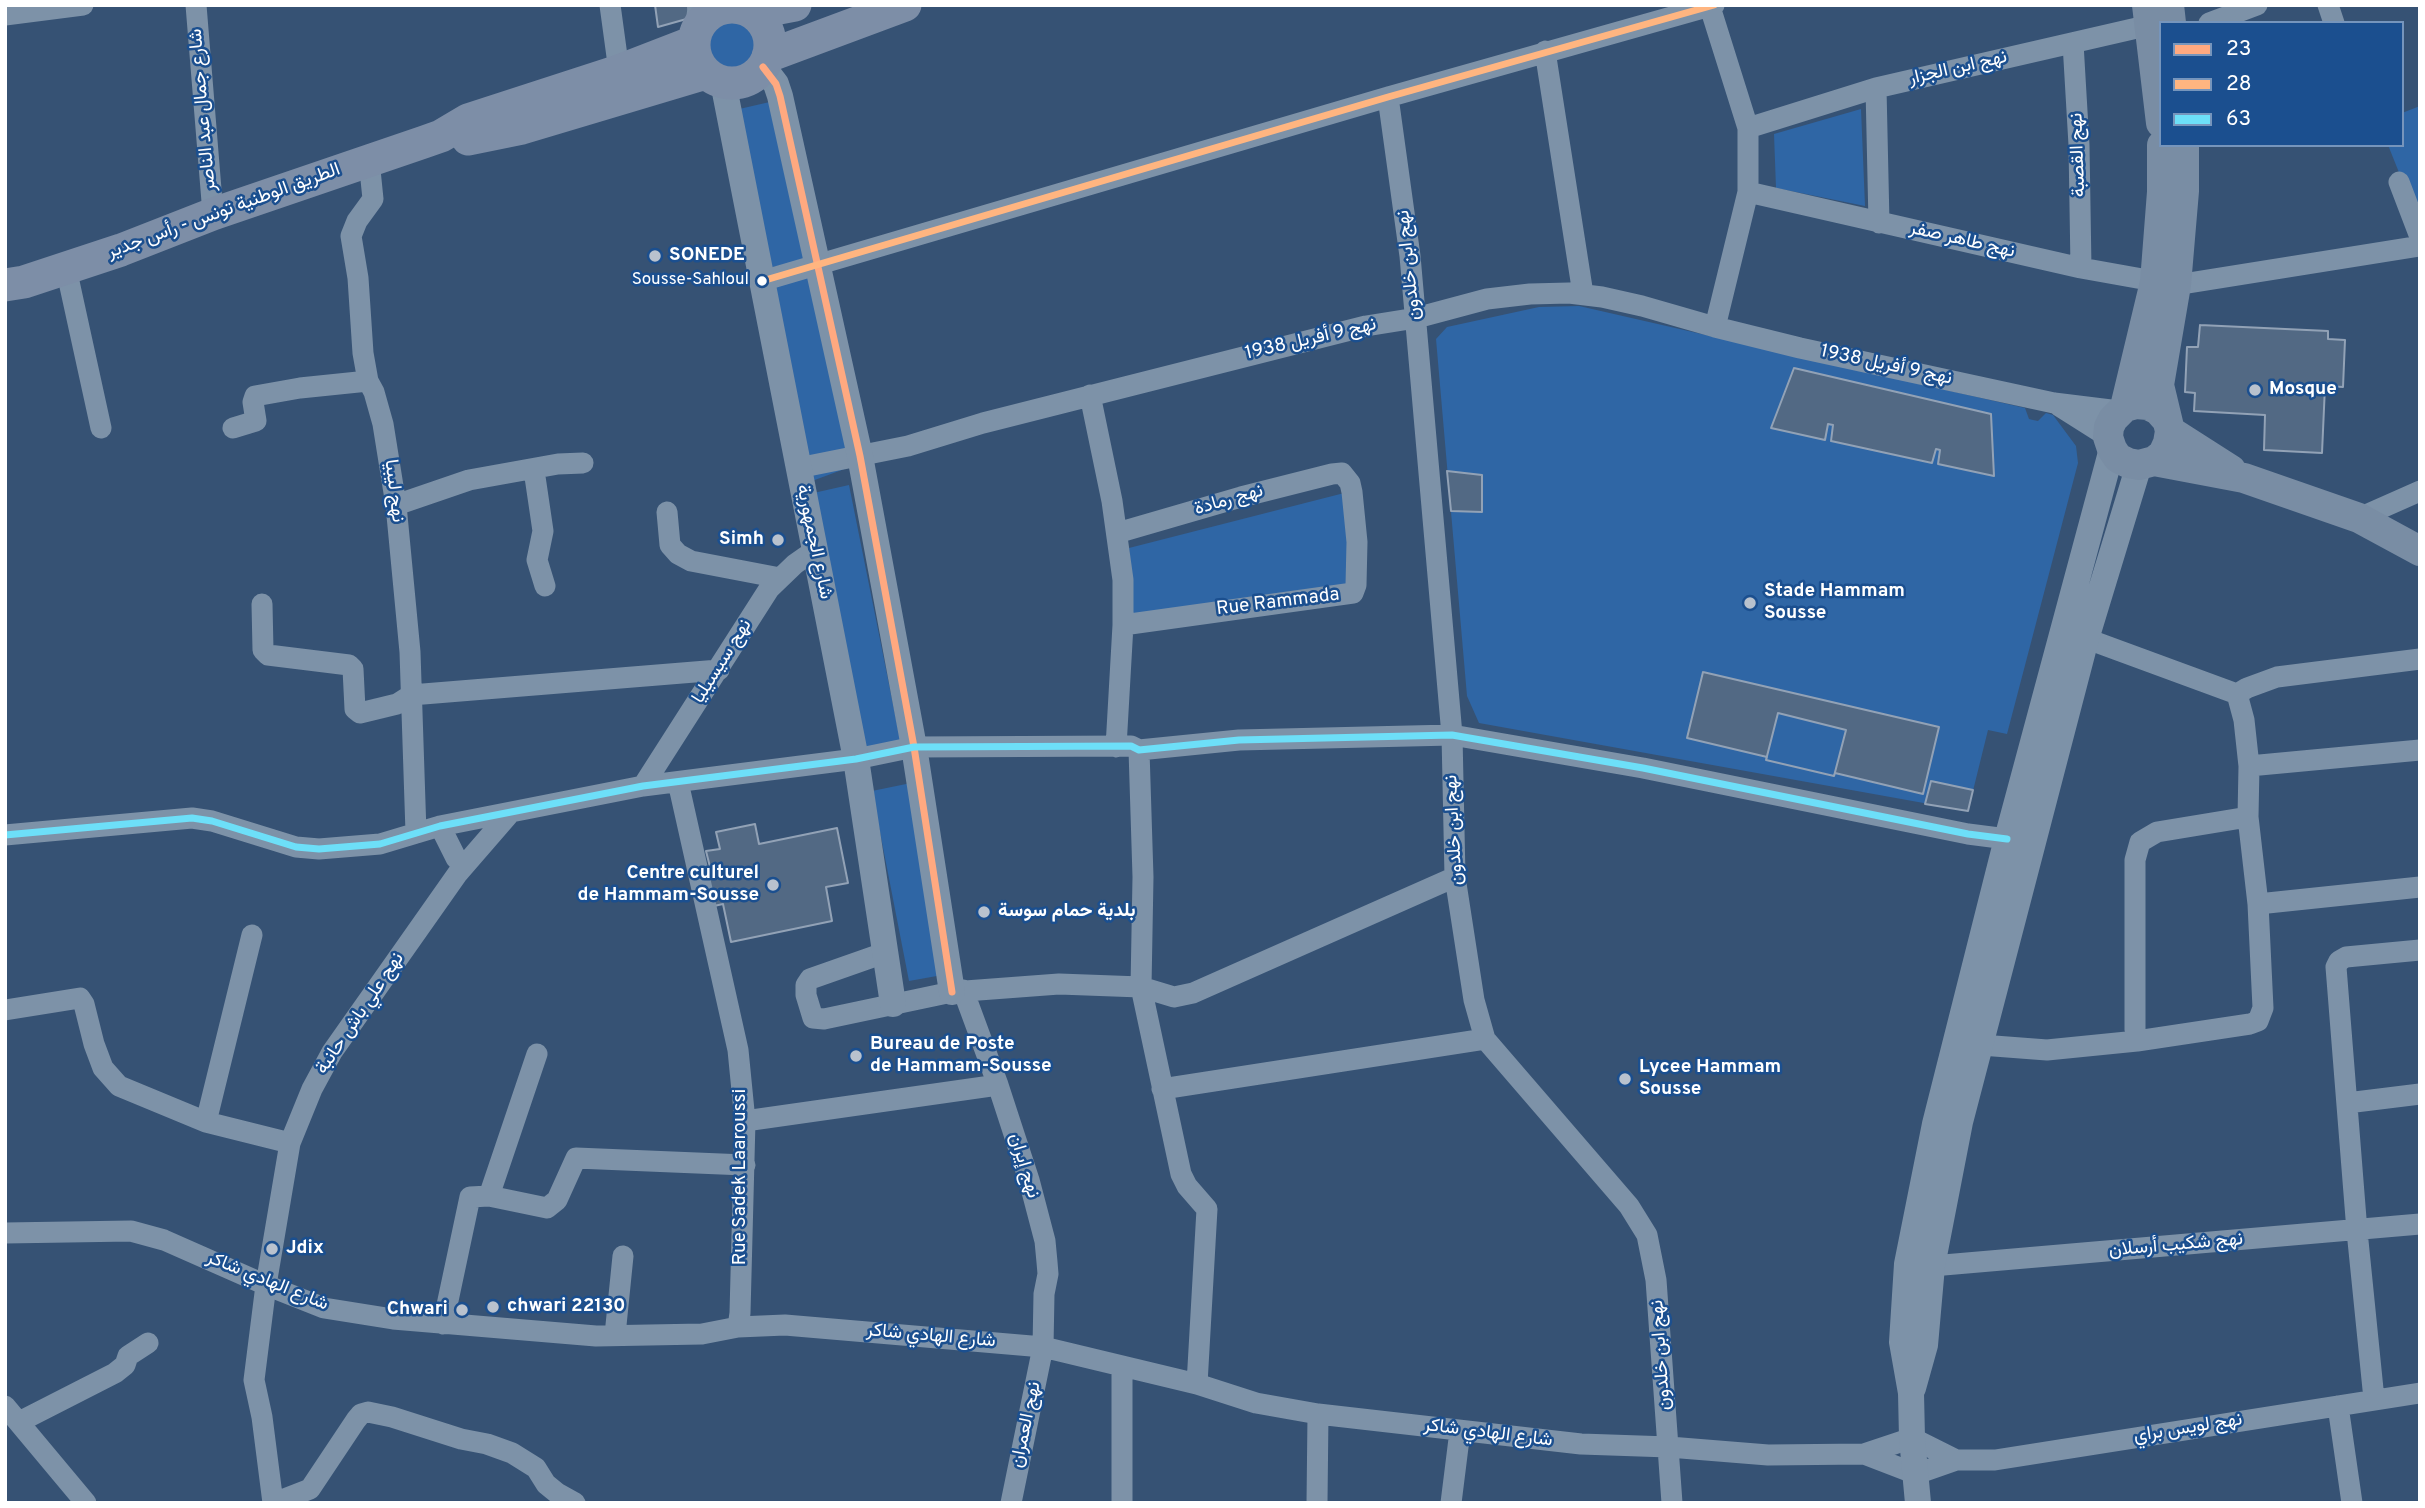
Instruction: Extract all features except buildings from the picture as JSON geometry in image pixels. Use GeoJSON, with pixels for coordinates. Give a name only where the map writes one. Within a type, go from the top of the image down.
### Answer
{"type":"FeatureCollection","features":[{"type":"Feature","properties":{"kind":"main road"},"geometry":{"type":"LineString","coordinates":[[794,5],[754,9],[729,7],[717,10],[698,25],[695,54],[714,77],[734,83],[745,80],[765,61],[905,5]]}},
{"type":"Feature","properties":{"kind":"main road"},"geometry":{"type":"LineString","coordinates":[[754,9],[768,32],[770,44],[765,61]]}},
{"type":"Feature","properties":{"kind":"main road","name":"الطريق الوطنية تونس - رأس جدير"},"geometry":{"type":"LineString","coordinates":[[5,285],[121,250],[213,214],[441,136],[468,120],[619,71],[698,25]]}},
{"type":"Feature","properties":{"kind":"main road","name":"الطريق الوطنية تونس - رأس جدير"},"geometry":{"type":"LineString","coordinates":[[441,136],[474,139],[714,77]]}},
{"type":"Feature","properties":{"kind":"main road"},"geometry":{"type":"LineString","coordinates":[[2146,463],[2163,454],[2168,443],[2168,425],[2161,399],[2160,377],[2165,283],[2162,147]]}},
{"type":"Feature","properties":{"kind":"main road"},"geometry":{"type":"LineString","coordinates":[[2184,147],[2184,191],[2165,283],[2116,426],[2118,457],[2128,463],[2146,463],[2244,478],[2358,518],[2420,551]]}},
{"type":"Feature","properties":{"kind":"main road"},"geometry":{"type":"LineString","coordinates":[[2116,426],[2136,404],[2148,405],[2158,410],[2168,425],[2244,478]]}},
{"type":"Feature","properties":{"kind":"street"},"geometry":{"type":"LineString","coordinates":[[5,15],[83,5]]}},
{"type":"Feature","properties":{"kind":"street","name":"شارع جمال عبد الناصر"},"geometry":{"type":"LineString","coordinates":[[196,5],[213,214]]}},
{"type":"Feature","properties":{"kind":"street"},"geometry":{"type":"LineString","coordinates":[[610,5],[619,71]]}},
{"type":"Feature","properties":{"kind":"street"},"geometry":{"type":"LineString","coordinates":[[2214,21],[2257,5]]}},
{"type":"Feature","properties":{"kind":"street"},"geometry":{"type":"LineString","coordinates":[[762,281],[1545,51],[1712,6],[1748,128],[1748,192],[1715,327]]}},
{"type":"Feature","properties":{"kind":"street","name":"نهج ابن الجزار"},"geometry":{"type":"LineString","coordinates":[[1748,128],[1875,88],[2073,43],[2161,16]]}},
{"type":"Feature","properties":{"kind":"street","name":"نهج القصبة"},"geometry":{"type":"LineString","coordinates":[[2073,43],[2079,145],[2081,268]]}},
{"type":"Feature","properties":{"kind":"street"},"geometry":{"type":"LineString","coordinates":[[1545,51],[1583,295]]}},
{"type":"Feature","properties":{"kind":"street"},"geometry":{"type":"LineString","coordinates":[[765,61],[780,96],[860,456],[958,991]]}},
{"type":"Feature","properties":{"kind":"street","name":"شارع الجمهورية"},"geometry":{"type":"LineString","coordinates":[[714,77],[762,281],[856,759],[892,1004]]}},
{"type":"Feature","properties":{"kind":"street"},"geometry":{"type":"LineString","coordinates":[[1875,88],[1879,223]]}},
{"type":"Feature","properties":{"kind":"street","name":"نهج ابن خلدون"},"geometry":{"type":"LineString","coordinates":[[1388,97],[1410,256],[1452,735],[1455,877],[1474,1000],[1485,1039],[1629,1206],[1647,1235],[1656,1280],[1672,1503]]}},
{"type":"Feature","properties":{"kind":"street","name":"نهج ليبيا"},"geometry":{"type":"LineString","coordinates":[[369,160],[373,199],[357,221],[351,236],[358,278],[363,353],[368,381],[383,424],[396,505],[410,652],[416,833]]}},
{"type":"Feature","properties":{"kind":"street"},"geometry":{"type":"LineString","coordinates":[[2399,182],[2420,237]]}},
{"type":"Feature","properties":{"kind":"street","name":"نهج طاهر صفر"},"geometry":{"type":"LineString","coordinates":[[1748,192],[2081,268],[2165,283],[2420,246]]}},
{"type":"Feature","properties":{"kind":"street"},"geometry":{"type":"LineString","coordinates":[[66,268],[101,428]]}},
{"type":"Feature","properties":{"kind":"street","name":"نهج 9 أفريل 1938"},"geometry":{"type":"LineString","coordinates":[[798,468],[908,446],[983,423],[1366,326],[1416,318],[1487,299],[1530,294],[1583,295],[1642,306],[1715,327],[2054,403],[2116,426]]}},
{"type":"Feature","properties":{"kind":"street"},"geometry":{"type":"LineString","coordinates":[[233,428],[256,421],[253,402],[255,396],[368,381]]}},
{"type":"Feature","properties":{"kind":"street"},"geometry":{"type":"LineString","coordinates":[[1090,395],[1118,533],[1122,580],[1123,625],[1116,747]]}},
{"type":"Feature","properties":{"kind":"street"},"geometry":{"type":"LineString","coordinates":[[1911,1393],[1925,1345],[1932,1266],[1960,1122],[2074,634],[2116,426]]}},
{"type":"Feature","properties":{"kind":"street"},"geometry":{"type":"LineString","coordinates":[[396,505],[469,480],[558,464],[583,463]]}},
{"type":"Feature","properties":{"kind":"street"},"geometry":{"type":"LineString","coordinates":[[1918,1503],[1911,1393],[1902,1342],[1907,1264],[1935,1124],[2007,839],[2074,634],[2146,463]]}},
{"type":"Feature","properties":{"kind":"street"},"geometry":{"type":"LineString","coordinates":[[534,470],[543,531],[537,559],[544,586]]}},
{"type":"Feature","properties":{"kind":"street","name":"نهج رمادة"},"geometry":{"type":"LineString","coordinates":[[1118,533],[1241,496],[1342,473]]}},
{"type":"Feature","properties":{"kind":"street","name":"Rue Rammada"},"geometry":{"type":"LineString","coordinates":[[1123,625],[1353,593],[1356,585],[1357,542],[1352,492],[1350,483],[1342,473]]}},
{"type":"Feature","properties":{"kind":"street"},"geometry":{"type":"LineString","coordinates":[[2358,518],[2420,491]]}},
{"type":"Feature","properties":{"kind":"street"},"geometry":{"type":"LineString","coordinates":[[667,512],[670,545],[678,554],[691,561],[780,578]]}},
{"type":"Feature","properties":{"kind":"street","name":"نهج سيسيليا"},"geometry":{"type":"LineString","coordinates":[[643,786],[759,604],[780,578],[815,550]]}},
{"type":"Feature","properties":{"kind":"street"},"geometry":{"type":"LineString","coordinates":[[262,604],[263,650],[268,655],[349,665],[353,668],[355,709],[360,713],[397,704],[411,695],[719,670]]}},
{"type":"Feature","properties":{"kind":"street"},"geometry":{"type":"LineString","coordinates":[[2074,634],[2237,694]]}},
{"type":"Feature","properties":{"kind":"street"},"geometry":{"type":"LineString","coordinates":[[2237,694],[2277,677],[2420,659]]}},
{"type":"Feature","properties":{"kind":"street"},"geometry":{"type":"LineString","coordinates":[[1980,1045],[2070,1049],[2258,1021],[2263,1008],[2258,904],[2249,817],[2249,766],[2244,720],[2237,694]]}},
{"type":"Feature","properties":{"kind":"street"},"geometry":{"type":"LineString","coordinates":[[5,835],[183,818],[212,821],[308,849],[380,844],[440,826],[643,786],[856,759],[914,747],[1131,746],[1139,750],[1239,740],[1452,735],[1643,768],[1955,831],[2007,839]]}},
{"type":"Feature","properties":{"kind":"street"},"geometry":{"type":"LineString","coordinates":[[1139,750],[1143,877],[1141,987],[1181,1174],[1187,1186],[1207,1209],[1197,1384]]}},
{"type":"Feature","properties":{"kind":"street"},"geometry":{"type":"LineString","coordinates":[[2249,766],[2420,750]]}},
{"type":"Feature","properties":{"kind":"street","name":"Rue Sadek Laaroussi"},"geometry":{"type":"LineString","coordinates":[[678,782],[738,1050],[745,1121],[738,1327]]}},
{"type":"Feature","properties":{"kind":"street","name":"نهج علي باش حانبة"},"geometry":{"type":"LineString","coordinates":[[273,1503],[254,1380],[266,1285],[290,1143],[312,1089],[332,1052],[464,866],[510,813]]}},
{"type":"Feature","properties":{"kind":"street"},"geometry":{"type":"LineString","coordinates":[[2135,1030],[2135,860],[2140,842],[2157,832],[2249,817]]}},
{"type":"Feature","properties":{"kind":"street"},"geometry":{"type":"LineString","coordinates":[[440,826],[456,858],[464,866]]}},
{"type":"Feature","properties":{"kind":"street"},"geometry":{"type":"LineString","coordinates":[[884,953],[810,979],[806,985],[806,1003],[816,1020],[958,991],[1059,984],[1141,987],[1174,997],[1193,993],[1455,877]]}},
{"type":"Feature","properties":{"kind":"street"},"geometry":{"type":"LineString","coordinates":[[2258,904],[2420,887]]}},
{"type":"Feature","properties":{"kind":"street"},"geometry":{"type":"LineString","coordinates":[[206,1122],[253,935]]}},
{"type":"Feature","properties":{"kind":"street"},"geometry":{"type":"LineString","coordinates":[[2374,1399],[2336,977],[2339,961],[2346,957],[2420,950]]}},
{"type":"Feature","properties":{"kind":"street","name":"نهج إيران"},"geometry":{"type":"LineString","coordinates":[[958,991],[998,1085],[1029,1180],[1045,1241],[1048,1274],[1044,1294],[1043,1347]]}},
{"type":"Feature","properties":{"kind":"street"},"geometry":{"type":"LineString","coordinates":[[5,1010],[79,998],[84,1004],[103,1068],[119,1086],[206,1122],[290,1143]]}},
{"type":"Feature","properties":{"kind":"street"},"geometry":{"type":"LineString","coordinates":[[1163,1089],[1485,1039]]}},
{"type":"Feature","properties":{"kind":"street"},"geometry":{"type":"LineString","coordinates":[[489,1196],[537,1054]]}},
{"type":"Feature","properties":{"kind":"street"},"geometry":{"type":"LineString","coordinates":[[745,1121],[998,1085]]}},
{"type":"Feature","properties":{"kind":"street"},"geometry":{"type":"LineString","coordinates":[[2347,1103],[2420,1094]]}},
{"type":"Feature","properties":{"kind":"street"},"geometry":{"type":"LineString","coordinates":[[443,1324],[469,1200],[473,1196],[489,1196],[547,1208],[557,1200],[576,1158],[745,1165]]}},
{"type":"Feature","properties":{"kind":"street","name":"نهج شكيب أرسلان"},"geometry":{"type":"LineString","coordinates":[[1932,1266],[2420,1224]]}},
{"type":"Feature","properties":{"kind":"street","name":"شارع الهادي شاكر"},"geometry":{"type":"LineString","coordinates":[[13,1233],[131,1231],[164,1240],[324,1308],[443,1324],[615,1335],[702,1334],[738,1327],[785,1325],[1043,1347],[1197,1384],[1256,1403],[1318,1414],[1581,1444],[1669,1447],[1768,1455],[1864,1454],[1912,1438]]}},
{"type":"Feature","properties":{"kind":"street"},"geometry":{"type":"LineString","coordinates":[[5,1253],[13,1233]]}},
{"type":"Feature","properties":{"kind":"street"},"geometry":{"type":"LineString","coordinates":[[615,1335],[623,1256]]}},
{"type":"Feature","properties":{"kind":"street"},"geometry":{"type":"LineString","coordinates":[[86,1503],[12,1414],[115,1373],[125,1365],[128,1356],[148,1343]]}},
{"type":"Feature","properties":{"kind":"street","name":"نهج العمران"},"geometry":{"type":"LineString","coordinates":[[1011,1503],[1043,1347]]}},
{"type":"Feature","properties":{"kind":"street"},"geometry":{"type":"LineString","coordinates":[[1122,1366],[1122,1503]]}},
{"type":"Feature","properties":{"kind":"street","name":"نهج لويس براي"},"geometry":{"type":"LineString","coordinates":[[1956,1460],[1996,1460],[2420,1393]]}},
{"type":"Feature","properties":{"kind":"street"},"geometry":{"type":"LineString","coordinates":[[2338,1406],[2353,1503]]}},
{"type":"Feature","properties":{"kind":"street"},"geometry":{"type":"LineString","coordinates":[[273,1503],[310,1489],[356,1420],[361,1414],[368,1412],[512,1453],[536,1468],[546,1484],[557,1493],[575,1503]]}},
{"type":"Feature","properties":{"kind":"street"},"geometry":{"type":"LineString","coordinates":[[1317,1503],[1318,1414]]}},
{"type":"Feature","properties":{"kind":"street"},"geometry":{"type":"LineString","coordinates":[[1451,1503],[1460,1431]]}},
{"type":"Feature","properties":{"kind":"street"},"geometry":{"type":"LineString","coordinates":[[1912,1438],[1956,1460]]}},
{"type":"Feature","properties":{"kind":"street","name":"شارع الهادي شاكر"},"geometry":{"type":"LineString","coordinates":[[1864,1454],[1916,1474]]}},
{"type":"Feature","properties":{"kind":"street"},"geometry":{"type":"LineString","coordinates":[[1916,1474],[1956,1460]]}},
{"type":"Feature","properties":{"kind":"street"},"geometry":{"type":"LineString","coordinates":[[303,1492],[326,1503]]}},
{"type":"Feature","properties":{"kind":"shaded area"},"geometry":{"type":"Polygon","coordinates":[[[732,22],[748,29],[755,45],[748,61],[732,68],[716,61],[709,45],[716,29],[732,22]]]}},
{"type":"Feature","properties":{"kind":"shaded area"},"geometry":{"type":"Polygon","coordinates":[[[774,101],[808,259],[769,268],[735,110],[774,101]]]}},
{"type":"Feature","properties":{"kind":"shaded area"},"geometry":{"type":"Polygon","coordinates":[[[2420,106],[2420,225],[2389,147],[2404,147],[2404,112],[2420,106]]]}},
{"type":"Feature","properties":{"kind":"shaded area"},"geometry":{"type":"Polygon","coordinates":[[[1861,109],[1865,206],[1776,188],[1774,134],[1861,109]]]}},
{"type":"Feature","properties":{"kind":"shaded area"},"geometry":{"type":"Polygon","coordinates":[[[810,276],[858,464],[793,488],[754,288],[810,276]]]}},
{"type":"Feature","properties":{"kind":"shaded area","name":"Stade Hammam Sousse"},"geometry":{"type":"Polygon","coordinates":[[[1579,306],[2025,408],[2029,419],[2033,420],[2038,421],[2046,413],[2053,415],[2076,446],[2078,463],[2007,734],[1988,730],[1968,811],[1479,723],[1467,696],[1436,339],[1447,327],[1539,307],[1579,306]]]}},
{"type":"Feature","properties":{"kind":"shaded area"},"geometry":{"type":"Polygon","coordinates":[[[849,485],[901,744],[861,750],[809,494],[849,485]]]}},
{"type":"Feature","properties":{"kind":"shaded area"},"geometry":{"type":"Polygon","coordinates":[[[1356,490],[1362,583],[1127,617],[1133,598],[1129,548],[1356,490]]]}},
{"type":"Feature","properties":{"kind":"shaded area"},"geometry":{"type":"Polygon","coordinates":[[[911,783],[948,974],[909,981],[872,791],[911,783]]]}},
{"type":"Feature","properties":{"kind":"transit line","name":"28"},"geometry":{"type":"LineString","coordinates":[[762,281],[1388,97],[1714,5]]}},
{"type":"Feature","properties":{"kind":"transit line","name":"23"},"geometry":{"type":"LineString","coordinates":[[763,67],[776,84],[780,96],[860,456],[914,747],[952,992]]}},
{"type":"Feature","properties":{"kind":"transit line","name":"63"},"geometry":{"type":"LineString","coordinates":[[5,835],[192,818],[212,821],[296,847],[319,849],[380,844],[440,826],[643,786],[856,759],[914,747],[1131,746],[1139,750],[1239,740],[1452,735],[1643,768],[1968,834],[2007,839]]}},
{"type":"Feature","properties":{"kind":"place","name":"SONEDE"},"geometry":{"type":"Point","coordinates":[655,256]}},
{"type":"Feature","properties":{"kind":"place","name":"Sousse-Sahloul"},"geometry":{"type":"Point","coordinates":[762,281]}},
{"type":"Feature","properties":{"kind":"place","name":"Mosque"},"geometry":{"type":"Point","coordinates":[2255,390]}},
{"type":"Feature","properties":{"kind":"place","name":"Simh"},"geometry":{"type":"Point","coordinates":[778,540]}},
{"type":"Feature","properties":{"kind":"place","name":"Stade Hammam Sousse"},"geometry":{"type":"Point","coordinates":[1750,603]}},
{"type":"Feature","properties":{"kind":"place","name":"Centre culturel de Hammam-Sousse"},"geometry":{"type":"Point","coordinates":[773,885]}},
{"type":"Feature","properties":{"kind":"place","name":"بلدية حمام سوسة"},"geometry":{"type":"Point","coordinates":[984,912]}},
{"type":"Feature","properties":{"kind":"place","name":"Bureau de Poste de Hammam-Sousse"},"geometry":{"type":"Point","coordinates":[856,1056]}},
{"type":"Feature","properties":{"kind":"place","name":"Lycee Hammam Sousse"},"geometry":{"type":"Point","coordinates":[1625,1079]}},
{"type":"Feature","properties":{"kind":"place","name":"Jdix"},"geometry":{"type":"Point","coordinates":[272,1249]}},
{"type":"Feature","properties":{"kind":"place","name":"chwari 22130"},"geometry":{"type":"Point","coordinates":[493,1307]}},
{"type":"Feature","properties":{"kind":"place","name":"Chwari"},"geometry":{"type":"Point","coordinates":[462,1310]}}]}
